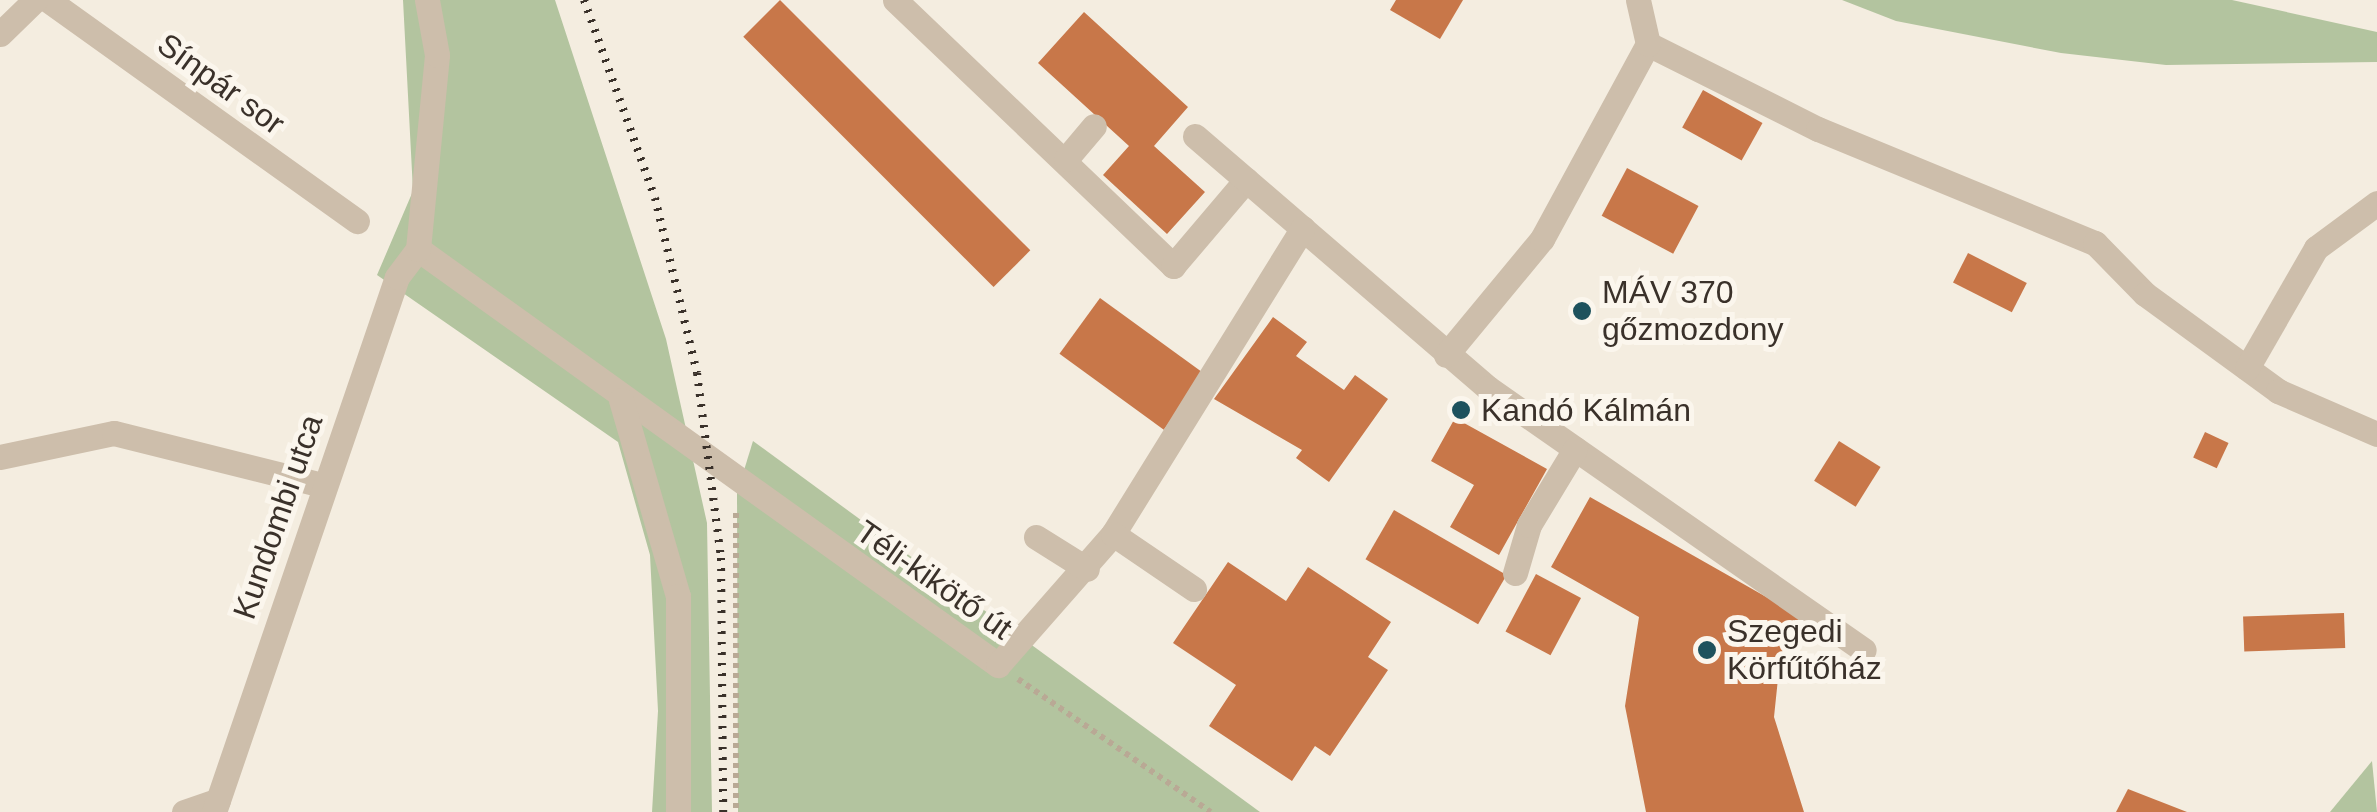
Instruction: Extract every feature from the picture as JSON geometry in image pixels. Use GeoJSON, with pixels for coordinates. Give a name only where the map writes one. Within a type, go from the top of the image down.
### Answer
{"type":"FeatureCollection","features":[{"type":"Feature","properties":{"kind":"street"},"geometry":{"type":"LineString","coordinates":[[0,34],[34,0]]}},
{"type":"Feature","properties":{"kind":"street","name":"Sínpár sor"},"geometry":{"type":"LineString","coordinates":[[48,0],[357,221]]}},
{"type":"Feature","properties":{"kind":"street"},"geometry":{"type":"LineString","coordinates":[[418,249],[437,55],[427,0]]}},
{"type":"Feature","properties":{"kind":"street"},"geometry":{"type":"LineString","coordinates":[[895,0],[1066,159],[1173,266],[1246,180]]}},
{"type":"Feature","properties":{"kind":"street"},"geometry":{"type":"LineString","coordinates":[[1446,355],[1542,239],[1648,44],[1638,0]]}},
{"type":"Feature","properties":{"kind":"street"},"geometry":{"type":"LineString","coordinates":[[1648,44],[1818,129],[2095,243],[2146,294],[2247,368],[2377,434]]}},
{"type":"Feature","properties":{"kind":"street"},"geometry":{"type":"LineString","coordinates":[[1066,159],[1094,126]]}},
{"type":"Feature","properties":{"kind":"street"},"geometry":{"type":"LineString","coordinates":[[1195,136],[1446,355],[1864,650]]}},
{"type":"Feature","properties":{"kind":"street"},"geometry":{"type":"LineString","coordinates":[[2247,368],[2316,248],[2377,203]]}},
{"type":"Feature","properties":{"kind":"street"},"geometry":{"type":"LineString","coordinates":[[998,664],[1087,570],[1113,534],[1303,228]]}},
{"type":"Feature","properties":{"kind":"street","name":"Téli-kikötő út"},"geometry":{"type":"LineString","coordinates":[[418,249],[621,400],[998,664]]}},
{"type":"Feature","properties":{"kind":"street","name":"Kundombi utca"},"geometry":{"type":"LineString","coordinates":[[216,806],[322,484],[397,276],[418,249]]}},
{"type":"Feature","properties":{"kind":"street"},"geometry":{"type":"LineString","coordinates":[[621,400],[678,596],[678,812]]}},
{"type":"Feature","properties":{"kind":"street"},"geometry":{"type":"LineString","coordinates":[[0,457],[114,433],[322,484]]}},
{"type":"Feature","properties":{"kind":"street"},"geometry":{"type":"LineString","coordinates":[[1515,574],[1528,525],[1575,449]]}},
{"type":"Feature","properties":{"kind":"street"},"geometry":{"type":"LineString","coordinates":[[1113,534],[1194,589]]}},
{"type":"Feature","properties":{"kind":"street"},"geometry":{"type":"LineString","coordinates":[[1036,537],[1087,570]]}},
{"type":"Feature","properties":{"kind":"street"},"geometry":{"type":"LineString","coordinates":[[184,812],[216,806]]}},
{"type":"Feature","properties":{"kind":"path"},"geometry":{"type":"LineString","coordinates":[[734,478],[736,812]]}},
{"type":"Feature","properties":{"kind":"path","name":"Téli-kikötő út"},"geometry":{"type":"LineString","coordinates":[[998,664],[1211,812]]}},
{"type":"Feature","properties":{"kind":"green space"},"geometry":{"type":"Polygon","coordinates":[[[403,0],[555,0],[666,339],[707,523],[712,812],[652,812],[658,711],[650,555],[618,442],[377,275],[413,191],[403,0]]]}},
{"type":"Feature","properties":{"kind":"green space"},"geometry":{"type":"Polygon","coordinates":[[[1842,0],[2232,0],[2377,32],[2377,62],[2166,65],[2061,53],[1896,21],[1842,0]]]}},
{"type":"Feature","properties":{"kind":"green space"},"geometry":{"type":"Polygon","coordinates":[[[753,441],[1260,812],[738,812],[737,493],[753,441]]]}},
{"type":"Feature","properties":{"kind":"green space"},"geometry":{"type":"Polygon","coordinates":[[[2372,761],[2377,812],[2330,812],[2372,761]]]}},
{"type":"Feature","properties":{"kind":"building"},"geometry":{"type":"Polygon","coordinates":[[[780,0],[1030,250],[994,287],[743,37],[780,0]]]}},
{"type":"Feature","properties":{"kind":"building"},"geometry":{"type":"Polygon","coordinates":[[[1396,0],[1463,0],[1440,39],[1390,10],[1396,0]]]}},
{"type":"Feature","properties":{"kind":"building"},"geometry":{"type":"Polygon","coordinates":[[[1084,12],[1188,107],[1154,146],[1205,192],[1167,234],[1103,175],[1129,146],[1038,63],[1084,12]]]}},
{"type":"Feature","properties":{"kind":"building"},"geometry":{"type":"Polygon","coordinates":[[[1703,90],[1762,123],[1742,161],[1682,128],[1703,90]]]}},
{"type":"Feature","properties":{"kind":"building"},"geometry":{"type":"Polygon","coordinates":[[[1627,168],[1699,206],[1673,254],[1602,216],[1627,168]]]}},
{"type":"Feature","properties":{"kind":"building"},"geometry":{"type":"Polygon","coordinates":[[[1968,253],[2027,283],[2012,312],[1953,282],[1968,253]]]}},
{"type":"Feature","properties":{"kind":"building"},"geometry":{"type":"Polygon","coordinates":[[[1100,298],[1204,374],[1164,430],[1059,354],[1100,298]]]}},
{"type":"Feature","properties":{"kind":"building"},"geometry":{"type":"Polygon","coordinates":[[[1273,317],[1307,342],[1296,356],[1344,390],[1355,375],[1388,399],[1329,482],[1296,458],[1302,450],[1214,399],[1273,317]]]}},
{"type":"Feature","properties":{"kind":"building"},"geometry":{"type":"Polygon","coordinates":[[[1455,418],[1547,469],[1499,555],[1450,527],[1474,485],[1431,461],[1455,418]]]}},
{"type":"Feature","properties":{"kind":"building"},"geometry":{"type":"Polygon","coordinates":[[[2205,432],[2229,443],[2217,468],[2193,457],[2205,432]]]}},
{"type":"Feature","properties":{"kind":"building"},"geometry":{"type":"Polygon","coordinates":[[[1839,441],[1881,467],[1856,507],[1814,481],[1839,441]]]}},
{"type":"Feature","properties":{"kind":"building","name":"Szegedi Körfűtőház"},"geometry":{"type":"Polygon","coordinates":[[[1590,497],[1800,616],[1779,669],[1774,717],[1804,812],[1646,812],[1625,706],[1639,617],[1551,567],[1590,497]]]}},
{"type":"Feature","properties":{"kind":"building"},"geometry":{"type":"Polygon","coordinates":[[[1394,510],[1507,575],[1478,624],[1366,559],[1394,510]]]}},
{"type":"Feature","properties":{"kind":"building"},"geometry":{"type":"Polygon","coordinates":[[[1228,562],[1286,601],[1308,567],[1391,622],[1368,657],[1388,670],[1330,756],[1315,746],[1292,781],[1209,726],[1236,685],[1173,643],[1228,562]]]}},
{"type":"Feature","properties":{"kind":"building"},"geometry":{"type":"Polygon","coordinates":[[[1536,574],[1581,598],[1551,655],[1505,631],[1536,574]]]}},
{"type":"Feature","properties":{"kind":"building"},"geometry":{"type":"Polygon","coordinates":[[[2344,613],[2345,648],[2244,652],[2243,617],[2344,613]]]}},
{"type":"Feature","properties":{"kind":"building"},"geometry":{"type":"Polygon","coordinates":[[[2128,789],[2187,812],[2116,812],[2128,789]]]}},
{"type":"Feature","properties":{"kind":"railway"},"geometry":{"type":"LineString","coordinates":[[584,0],[655,198],[697,373],[721,558],[723,812]]}},
{"type":"Feature","properties":{"kind":"place","name":"MÁV 370 gőzmozdony"},"geometry":{"type":"Point","coordinates":[1582,311]}},
{"type":"Feature","properties":{"kind":"place","name":"Kandó Kálmán"},"geometry":{"type":"Point","coordinates":[1461,410]}},
{"type":"Feature","properties":{"kind":"place","name":"Szegedi Körfűtőház"},"geometry":{"type":"Point","coordinates":[1707,650]}}]}
